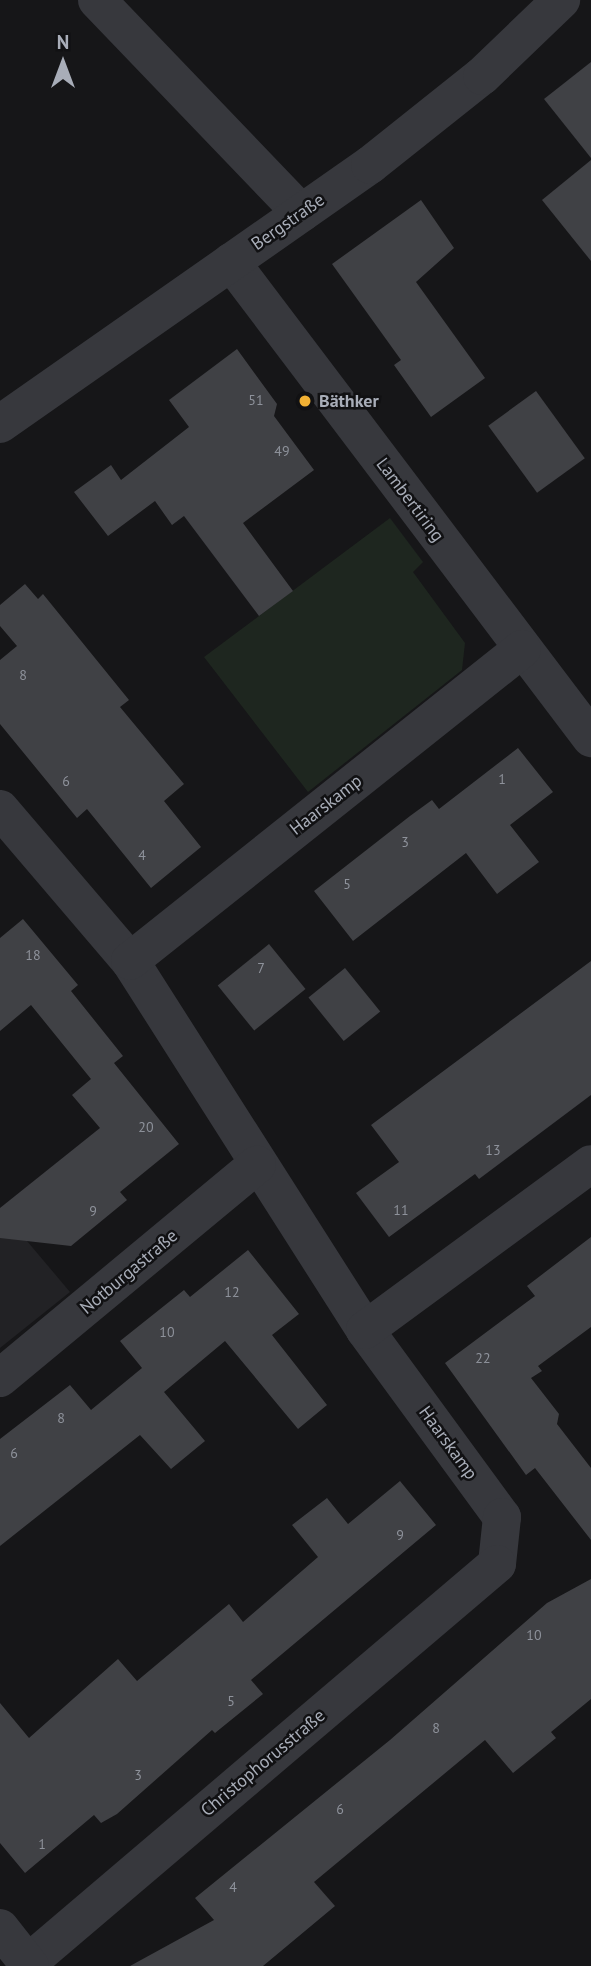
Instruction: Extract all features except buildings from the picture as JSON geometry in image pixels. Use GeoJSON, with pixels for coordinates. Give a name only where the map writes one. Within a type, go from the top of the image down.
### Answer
{"type":"FeatureCollection","features":[{"type":"Feature","properties":{"kind":"street"},"geometry":{"type":"LineString","coordinates":[[97,0],[301,214]]}},
{"type":"Feature","properties":{"kind":"street","name":"Bergstraße"},"geometry":{"type":"LineString","coordinates":[[0,424],[301,214],[482,76],[561,0]]}},
{"type":"Feature","properties":{"kind":"street","name":"Lambertiring"},"geometry":{"type":"LineString","coordinates":[[231,262],[522,649],[589,730]]}},
{"type":"Feature","properties":{"kind":"street","name":"Haarskamp"},"geometry":{"type":"LineString","coordinates":[[130,961],[522,649]]}},
{"type":"Feature","properties":{"kind":"street","name":"Haarskamp"},"geometry":{"type":"LineString","coordinates":[[0,809],[130,961],[257,1166],[365,1330],[502,1517],[497,1564]]}},
{"type":"Feature","properties":{"kind":"street"},"geometry":{"type":"LineString","coordinates":[[365,1330],[591,1164]]}},
{"type":"Feature","properties":{"kind":"street","name":"Notburgastraße"},"geometry":{"type":"LineString","coordinates":[[0,1378],[257,1166]]}},
{"type":"Feature","properties":{"kind":"street","name":"Christophorusstraße"},"geometry":{"type":"LineString","coordinates":[[29,1964],[497,1564]]}},
{"type":"Feature","properties":{"kind":"street"},"geometry":{"type":"LineString","coordinates":[[0,1928],[29,1964]]}},
{"type":"Feature","properties":{"kind":"shaded area"},"geometry":{"type":"Polygon","coordinates":[[[390,518],[423,562],[413,572],[465,643],[462,670],[308,792],[204,657],[390,518]]]}},
{"type":"Feature","properties":{"kind":"shaded area"},"geometry":{"type":"Polygon","coordinates":[[[0,1209],[70,1292],[0,1348],[0,1209]]]}},
{"type":"Feature","properties":{"kind":"place","name":"Bäthker"},"geometry":{"type":"Point","coordinates":[305,401]}}]}
